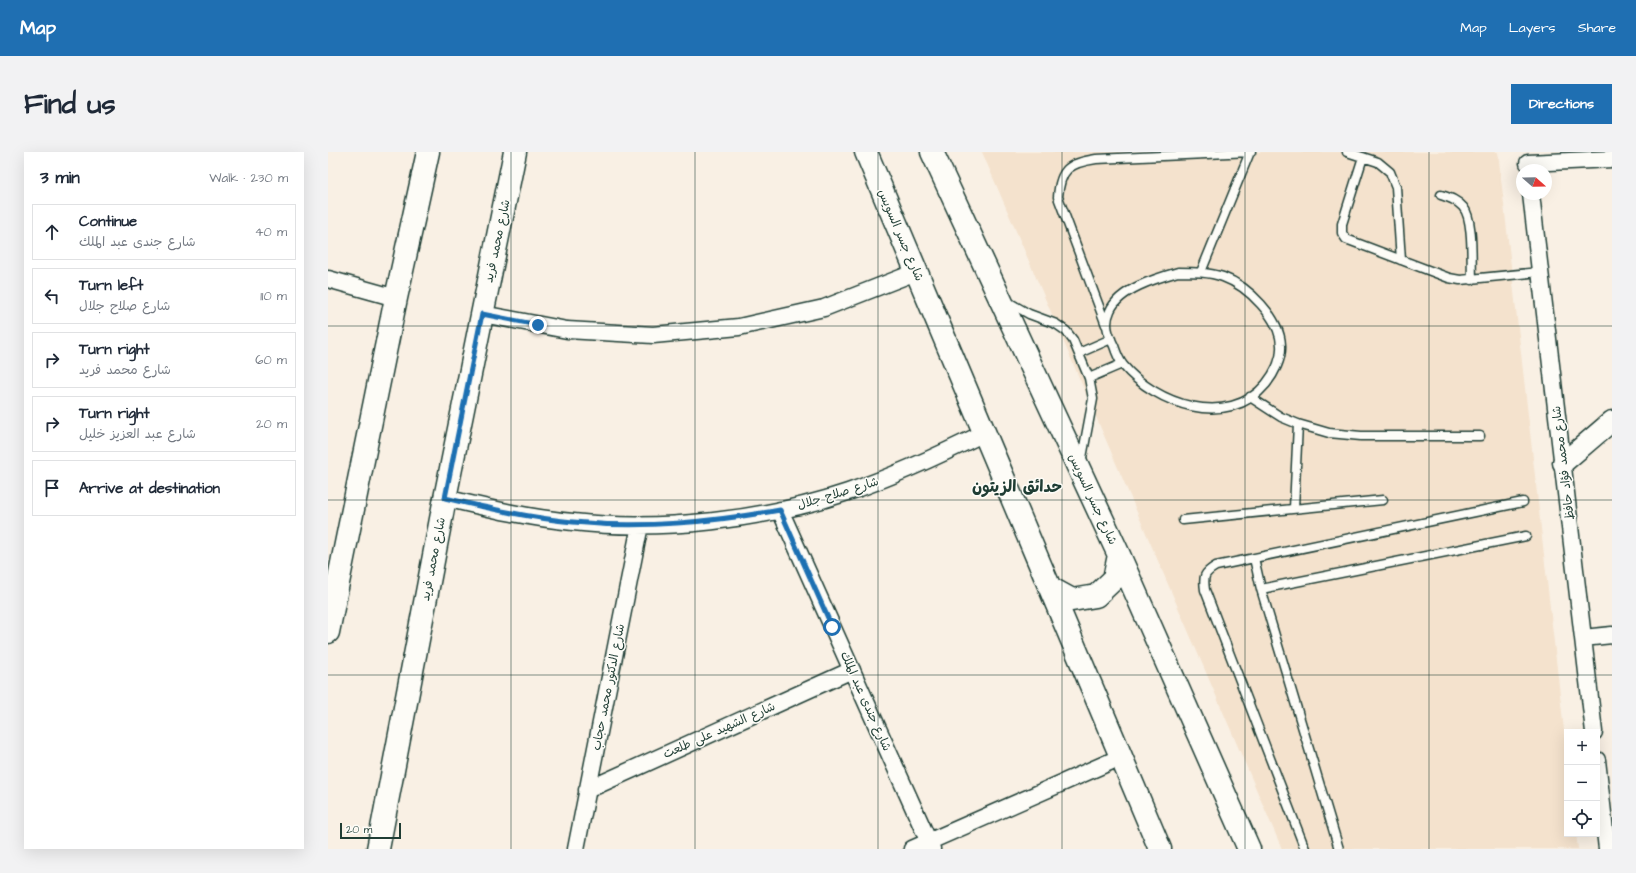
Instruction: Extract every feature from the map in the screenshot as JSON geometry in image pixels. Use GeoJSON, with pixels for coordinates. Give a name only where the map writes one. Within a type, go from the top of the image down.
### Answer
{"type":"FeatureCollection","features":[{"type":"Feature","properties":{"kind":"main road"},"geometry":{"type":"LineString","coordinates":[[328,632],[396,298],[428,152]]}},
{"type":"Feature","properties":{"kind":"main road","name":"شارع محمد فريد"},"geometry":{"type":"LineString","coordinates":[[378,849],[445,498],[515,152]]}},
{"type":"Feature","properties":{"kind":"main road","name":"شارع جسر السويس"},"geometry":{"type":"LineString","coordinates":[[866,152],[1160,849]]}},
{"type":"Feature","properties":{"kind":"main road","name":"شارع جسر السويس"},"geometry":{"type":"LineString","coordinates":[[932,152],[1119,555],[1248,849]]}},
{"type":"Feature","properties":{"kind":"main road"},"geometry":{"type":"LineString","coordinates":[[1050,588],[1072,600],[1096,596],[1114,579],[1119,555]]}},
{"type":"Feature","properties":{"kind":"street"},"geometry":{"type":"LineString","coordinates":[[1528,162],[1612,159]]}},
{"type":"Feature","properties":{"kind":"street","name":"شارع محمد فؤاد حافظ"},"geometry":{"type":"LineString","coordinates":[[1533,200],[1594,729]]}},
{"type":"Feature","properties":{"kind":"street"},"geometry":{"type":"LineString","coordinates":[[482,314],[575,331],[653,334],[739,327],[824,308],[916,272]]}},
{"type":"Feature","properties":{"kind":"street"},"geometry":{"type":"LineString","coordinates":[[328,279],[396,298]]}},
{"type":"Feature","properties":{"kind":"street"},"geometry":{"type":"LineString","coordinates":[[1563,463],[1612,421]]}},
{"type":"Feature","properties":{"kind":"street","name":"شارع صلاح جلال"},"geometry":{"type":"LineString","coordinates":[[445,498],[509,513],[574,522],[640,525],[710,521],[780,510],[847,492],[906,470],[984,433]]}},
{"type":"Feature","properties":{"kind":"street","name":"شارع جندى عبد الملك"},"geometry":{"type":"LineString","coordinates":[[780,510],[930,845]]}},
{"type":"Feature","properties":{"kind":"street","name":"شارع الدكتور محمد حجاب"},"geometry":{"type":"LineString","coordinates":[[576,849],[640,525]]}},
{"type":"Feature","properties":{"kind":"street"},"geometry":{"type":"LineString","coordinates":[[1583,638],[1612,635]]}},
{"type":"Feature","properties":{"kind":"street","name":"شارع الشهيد على طلعت"},"geometry":{"type":"LineString","coordinates":[[587,790],[852,670]]}},
{"type":"Feature","properties":{"kind":"street"},"geometry":{"type":"LineString","coordinates":[[912,849],[930,845],[1121,757]]}},
{"type":"Feature","properties":{"kind":"street"},"geometry":{"type":"LineString","coordinates":[[1602,767],[1607,849]]}},
{"type":"Feature","properties":{"kind":"lane"},"geometry":{"type":"LineString","coordinates":[[1106,326],[1110,312],[1117,301],[1135,288],[1156,278],[1178,272],[1201,272],[1224,277],[1246,290],[1262,304],[1276,326],[1281,346],[1276,369],[1265,385],[1250,397],[1233,406],[1214,409],[1195,408],[1168,399],[1143,384],[1122,364],[1110,340],[1058,197],[1059,182],[1067,169],[1080,162],[1096,159],[1250,152],[1201,272]]}},
{"type":"Feature","properties":{"kind":"lane"},"geometry":{"type":"LineString","coordinates":[[1347,152],[1378,162],[1390,172],[1396,187],[1401,260]]}},
{"type":"Feature","properties":{"kind":"lane"},"geometry":{"type":"LineString","coordinates":[[1363,157],[1342,224],[1342,233],[1346,240],[1449,278],[1460,280],[1540,272]]}},
{"type":"Feature","properties":{"kind":"lane"},"geometry":{"type":"LineString","coordinates":[[1441,195],[1454,199],[1464,207],[1470,218],[1472,280]]}},
{"type":"Feature","properties":{"kind":"lane"},"geometry":{"type":"LineString","coordinates":[[999,297],[1024,312],[1056,324],[1066,331],[1073,340],[1089,378],[1093,399],[1080,471]]}},
{"type":"Feature","properties":{"kind":"lane"},"geometry":{"type":"LineString","coordinates":[[1079,353],[1110,340]]}},
{"type":"Feature","properties":{"kind":"lane"},"geometry":{"type":"LineString","coordinates":[[1089,378],[1122,364]]}},
{"type":"Feature","properties":{"kind":"lane"},"geometry":{"type":"LineString","coordinates":[[1250,397],[1281,417],[1328,433],[1361,436],[1480,436]]}},
{"type":"Feature","properties":{"kind":"lane"},"geometry":{"type":"LineString","coordinates":[[1294,508],[1298,424]]}},
{"type":"Feature","properties":{"kind":"lane"},"geometry":{"type":"LineString","coordinates":[[1183,520],[1384,500]]}},
{"type":"Feature","properties":{"kind":"lane"},"geometry":{"type":"LineString","coordinates":[[1304,849],[1205,590],[1203,580],[1207,571],[1216,566],[1523,502]]}},
{"type":"Feature","properties":{"kind":"lane"},"geometry":{"type":"LineString","coordinates":[[1261,589],[1526,536]]}},
{"type":"Feature","properties":{"kind":"lane"},"geometry":{"type":"LineString","coordinates":[[1254,558],[1261,589],[1339,849]]}},
{"type":"Feature","properties":{"kind":"shaded area"},"geometry":{"type":"Polygon","coordinates":[[[982,152],[1498,152],[1564,730],[1564,837],[1576,837],[1578,849],[1282,849],[982,152]]]}},
{"type":"Feature","properties":{"kind":"district","name":"حدائق الزيتون"},"geometry":{"type":"Point","coordinates":[1017,486]}},
{"type":"Feature","properties":{"kind":"route"},"geometry":{"type":"LineString","coordinates":[[538,325],[482,314],[445,498],[509,513],[574,522],[640,525],[686,523],[733,518],[780,510],[832,627]]}}]}
